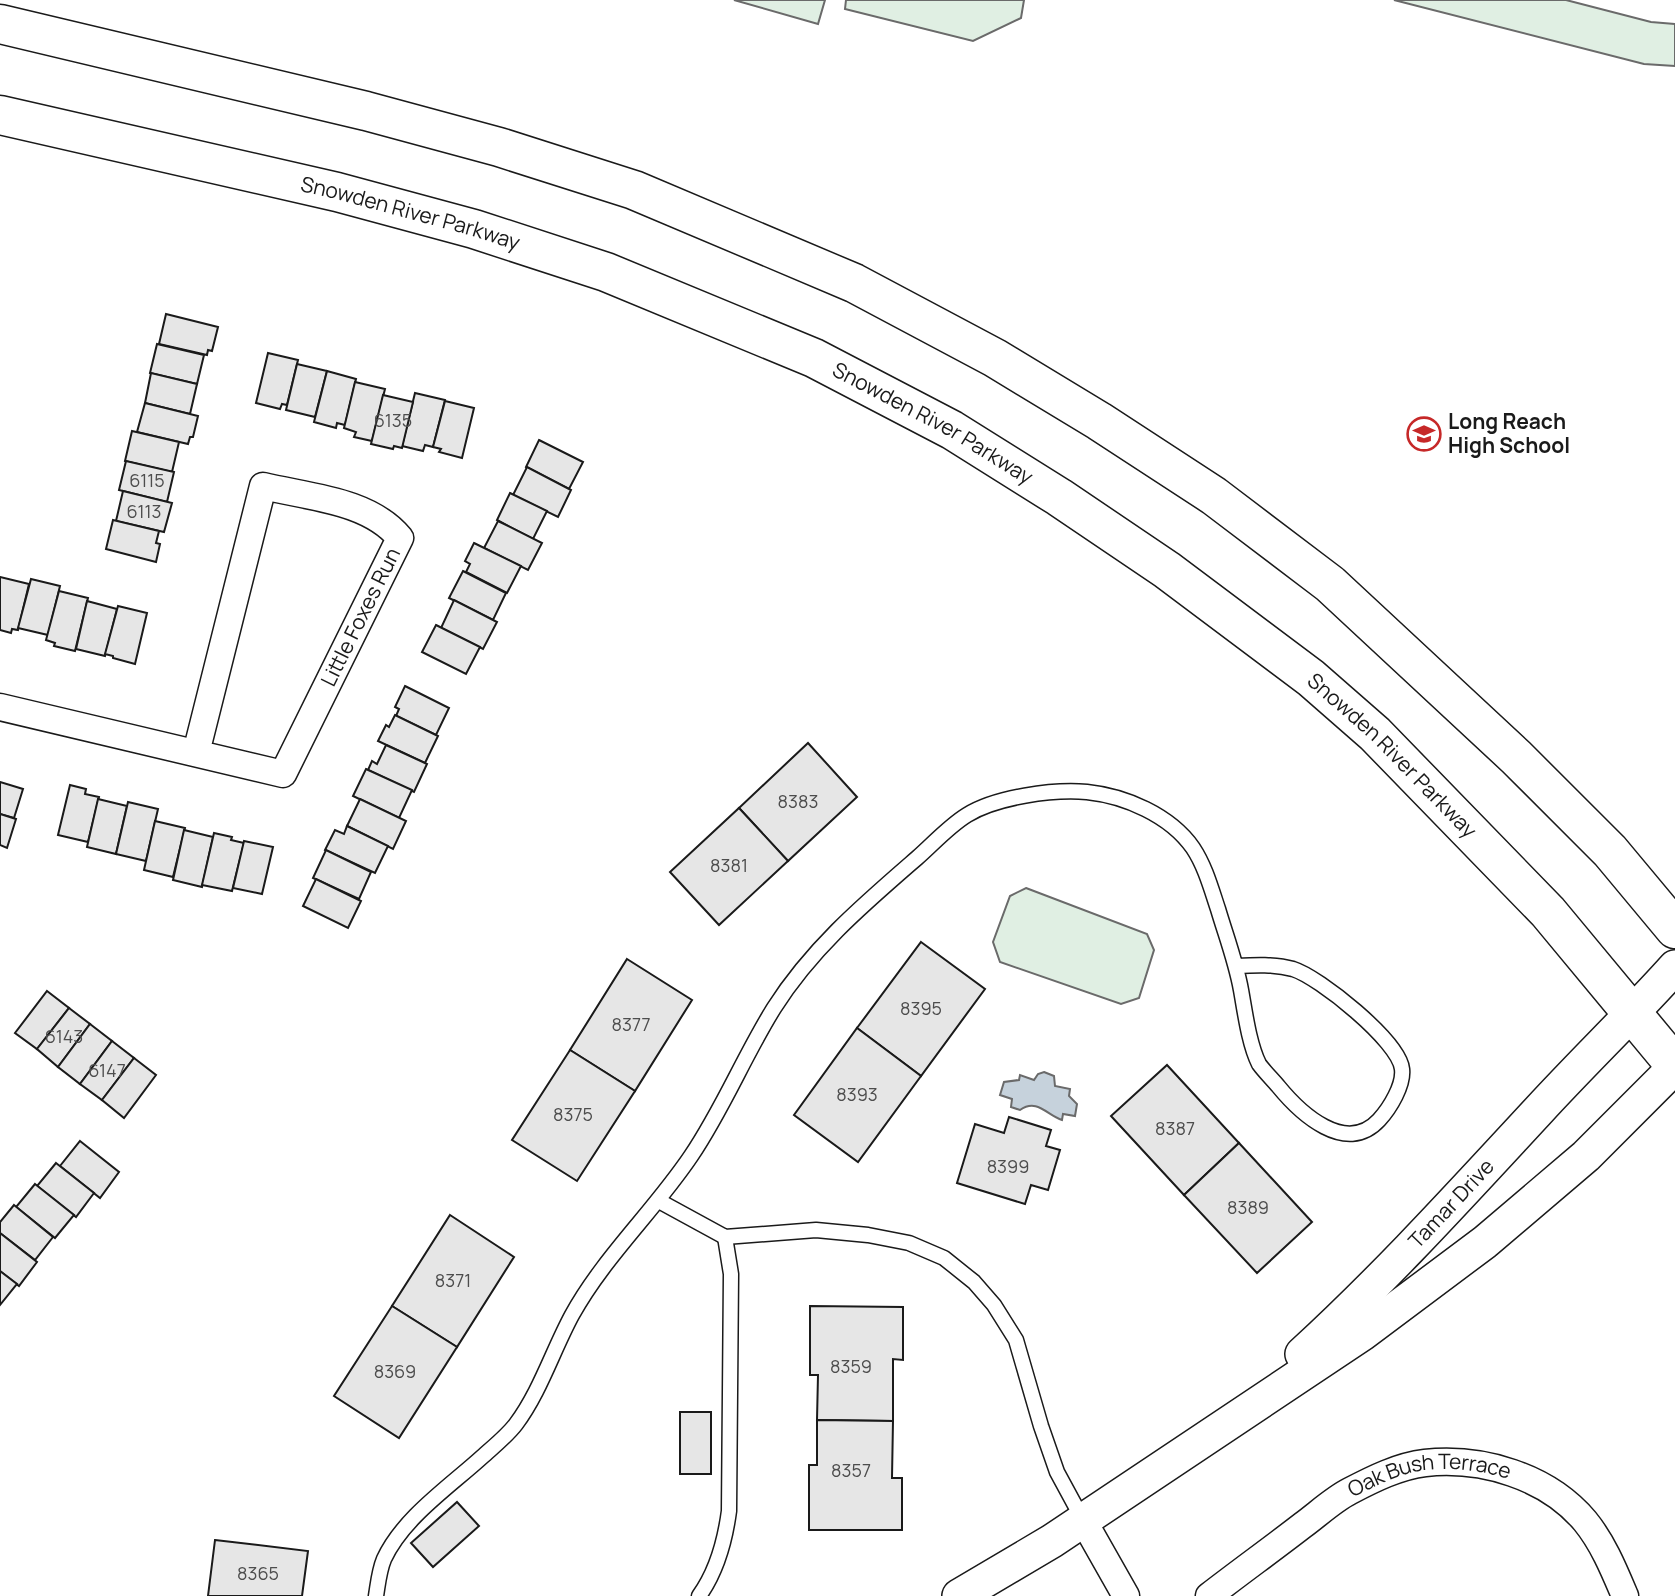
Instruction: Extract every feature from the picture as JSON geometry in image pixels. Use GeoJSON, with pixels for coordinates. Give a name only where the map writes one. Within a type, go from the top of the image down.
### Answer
{"type":"FeatureCollection","features":[{"type":"Feature","properties":{"kind":"main road"},"geometry":{"type":"LineString","coordinates":[[0,24],[379,114],[499,147],[634,190],[854,283],[995,358],[1099,421],[1214,496],[1330,584],[1516,757],[1610,851],[1675,929]]}},
{"type":"Feature","properties":{"kind":"main road","name":"Snowden River Parkway"},"geometry":{"type":"LineString","coordinates":[[0,115],[337,192],[474,229],[606,272],[814,358],[952,430],[1059,497],[1167,570],[1311,678],[1375,734],[1539,903],[1634,1013],[1675,1066]]}},
{"type":"Feature","properties":{"kind":"street","name":"Little Foxes Run"},"geometry":{"type":"LineString","coordinates":[[0,707],[283,774],[400,538],[389,525],[371,514],[343,505],[263,486],[196,753]]}},
{"type":"Feature","properties":{"kind":"street","name":"Tamar Drive"},"geometry":{"type":"LineString","coordinates":[[1217,1431],[1345,1315],[1458,1200],[1675,967]]}},
{"type":"Feature","properties":{"kind":"street","name":"Tamar Drive"},"geometry":{"type":"LineString","coordinates":[[959,1596],[1083,1520],[1362,1334],[1485,1242],[1586,1156],[1675,1066]]}},
{"type":"Feature","properties":{"kind":"street","name":"Oak Bush Terrace"},"geometry":{"type":"LineString","coordinates":[[1209,1596],[1348,1492],[1390,1472],[1423,1463],[1458,1462],[1501,1469],[1535,1483],[1561,1498],[1584,1521],[1602,1545],[1626,1596]]}},
{"type":"Feature","properties":{"kind":"street"},"geometry":{"type":"LineString","coordinates":[[1083,1520],[1126,1596]]}},
{"type":"Feature","properties":{"kind":"lane"},"geometry":{"type":"LineString","coordinates":[[376,1596],[384,1559],[413,1519],[515,1426],[593,1281],[659,1201],[719,1112],[743,1061],[775,1007],[805,964],[842,922],[968,814],[1012,798],[1049,792],[1087,792],[1121,799],[1152,813],[1176,829],[1193,849],[1206,874],[1236,966],[1259,1064],[1285,1094],[1328,1129],[1343,1134],[1359,1132],[1377,1123],[1399,1086],[1402,1068],[1392,1047],[1337,995],[1314,978],[1292,969],[1263,965],[1236,966]]}},
{"type":"Feature","properties":{"kind":"lane"},"geometry":{"type":"LineString","coordinates":[[659,1201],[725,1237],[816,1230],[868,1235],[909,1243],[944,1258],[974,1282],[994,1305],[1016,1340],[1057,1472],[1083,1520]]}},
{"type":"Feature","properties":{"kind":"lane"},"geometry":{"type":"LineString","coordinates":[[699,1596],[714,1569],[725,1540],[729,1511],[731,1274],[725,1237]]}},
{"type":"Feature","properties":{"kind":"green space"},"geometry":{"type":"Polygon","coordinates":[[[734,0],[825,0],[818,24],[734,0]]]}},
{"type":"Feature","properties":{"kind":"green space"},"geometry":{"type":"Polygon","coordinates":[[[846,0],[1024,0],[1021,18],[973,41],[845,9],[846,0]]]}},
{"type":"Feature","properties":{"kind":"green space"},"geometry":{"type":"Polygon","coordinates":[[[1394,0],[1566,0],[1651,22],[1675,24],[1675,66],[1644,64],[1394,0]]]}},
{"type":"Feature","properties":{"kind":"green space"},"geometry":{"type":"Polygon","coordinates":[[[1026,888],[1147,934],[1154,950],[1139,998],[1121,1004],[1000,962],[993,942],[1010,896],[1026,888]]]}},
{"type":"Feature","properties":{"kind":"shaded area"},"geometry":{"type":"Polygon","coordinates":[[[1044,1072],[1054,1076],[1055,1086],[1070,1089],[1069,1096],[1077,1104],[1075,1116],[1063,1114],[1062,1120],[1037,1107],[1020,1110],[1011,1107],[1012,1099],[1000,1095],[1004,1082],[1019,1080],[1020,1075],[1034,1080],[1038,1074],[1044,1072]]]}},
{"type":"Feature","properties":{"kind":"building"},"geometry":{"type":"Polygon","coordinates":[[[166,314],[218,327],[212,351],[208,350],[207,355],[159,344],[166,314]]]}},
{"type":"Feature","properties":{"kind":"building"},"geometry":{"type":"Polygon","coordinates":[[[157,344],[204,355],[197,384],[150,373],[157,344]]]}},
{"type":"Feature","properties":{"kind":"building"},"geometry":{"type":"Polygon","coordinates":[[[268,353],[298,360],[287,405],[282,404],[280,409],[256,403],[268,353]]]}},
{"type":"Feature","properties":{"kind":"building"},"geometry":{"type":"Polygon","coordinates":[[[297,364],[327,371],[315,417],[286,410],[297,364]]]}},
{"type":"Feature","properties":{"kind":"building"},"geometry":{"type":"Polygon","coordinates":[[[327,371],[356,379],[345,425],[337,423],[336,428],[314,422],[327,371]]]}},
{"type":"Feature","properties":{"kind":"building"},"geometry":{"type":"Polygon","coordinates":[[[151,373],[197,384],[190,414],[145,403],[151,373]]]}},
{"type":"Feature","properties":{"kind":"building"},"geometry":{"type":"Polygon","coordinates":[[[355,382],[385,389],[372,441],[354,437],[356,432],[344,428],[355,382]]]}},
{"type":"Feature","properties":{"kind":"building"},"geometry":{"type":"Polygon","coordinates":[[[415,393],[445,400],[433,447],[425,445],[423,451],[402,446],[415,393]]]}},
{"type":"Feature","properties":{"kind":"building"},"geometry":{"type":"Polygon","coordinates":[[[383,395],[413,402],[402,448],[394,446],[393,449],[371,444],[383,395]]]}},
{"type":"Feature","properties":{"kind":"building"},"geometry":{"type":"Polygon","coordinates":[[[445,401],[474,408],[462,458],[439,452],[441,449],[433,447],[445,401]]]}},
{"type":"Feature","properties":{"kind":"building"},"geometry":{"type":"Polygon","coordinates":[[[145,403],[198,416],[193,437],[190,437],[188,444],[137,432],[145,403]]]}},
{"type":"Feature","properties":{"kind":"building"},"geometry":{"type":"Polygon","coordinates":[[[132,431],[179,442],[172,472],[125,461],[132,431]]]}},
{"type":"Feature","properties":{"kind":"building"},"geometry":{"type":"Polygon","coordinates":[[[539,440],[583,462],[569,489],[526,467],[539,440]]]}},
{"type":"Feature","properties":{"kind":"building"},"geometry":{"type":"Polygon","coordinates":[[[126,461],[174,472],[167,502],[119,490],[126,461]]]}},
{"type":"Feature","properties":{"kind":"building"},"geometry":{"type":"Polygon","coordinates":[[[527,467],[571,490],[558,517],[513,495],[527,467]]]}},
{"type":"Feature","properties":{"kind":"building"},"geometry":{"type":"Polygon","coordinates":[[[123,491],[172,503],[164,532],[116,521],[123,491]]]}},
{"type":"Feature","properties":{"kind":"building"},"geometry":{"type":"Polygon","coordinates":[[[510,493],[547,511],[533,539],[497,520],[510,493]]]}},
{"type":"Feature","properties":{"kind":"building"},"geometry":{"type":"Polygon","coordinates":[[[113,520],[159,531],[156,543],[160,544],[156,562],[106,549],[113,520]]]}},
{"type":"Feature","properties":{"kind":"building"},"geometry":{"type":"Polygon","coordinates":[[[498,521],[542,543],[528,570],[484,548],[498,521]]]}},
{"type":"Feature","properties":{"kind":"building"},"geometry":{"type":"Polygon","coordinates":[[[474,543],[521,566],[507,593],[466,572],[470,564],[465,561],[474,543]]]}},
{"type":"Feature","properties":{"kind":"building"},"geometry":{"type":"Polygon","coordinates":[[[463,571],[506,593],[493,620],[449,598],[463,571]]]}},
{"type":"Feature","properties":{"kind":"building"},"geometry":{"type":"Polygon","coordinates":[[[0,577],[29,584],[18,630],[12,629],[11,633],[0,630],[0,577]]]}},
{"type":"Feature","properties":{"kind":"building"},"geometry":{"type":"Polygon","coordinates":[[[31,579],[60,586],[48,635],[18,628],[31,579]]]}},
{"type":"Feature","properties":{"kind":"building"},"geometry":{"type":"Polygon","coordinates":[[[59,591],[88,598],[75,651],[54,646],[55,643],[46,640],[59,591]]]}},
{"type":"Feature","properties":{"kind":"building"},"geometry":{"type":"Polygon","coordinates":[[[454,600],[497,622],[483,649],[441,628],[454,600]]]}},
{"type":"Feature","properties":{"kind":"building"},"geometry":{"type":"Polygon","coordinates":[[[87,601],[117,609],[105,656],[76,649],[87,601]]]}},
{"type":"Feature","properties":{"kind":"building"},"geometry":{"type":"Polygon","coordinates":[[[118,606],[147,613],[135,664],[105,654],[118,606]]]}},
{"type":"Feature","properties":{"kind":"building"},"geometry":{"type":"Polygon","coordinates":[[[436,625],[480,647],[466,674],[422,652],[436,625]]]}},
{"type":"Feature","properties":{"kind":"building"},"geometry":{"type":"Polygon","coordinates":[[[405,686],[449,708],[436,735],[396,716],[399,709],[395,707],[405,686]]]}},
{"type":"Feature","properties":{"kind":"building"},"geometry":{"type":"Polygon","coordinates":[[[395,715],[438,736],[425,763],[378,741],[395,715]]]}},
{"type":"Feature","properties":{"kind":"building"},"geometry":{"type":"Polygon","coordinates":[[[808,743],[857,797],[788,861],[739,808],[808,743]]]}},
{"type":"Feature","properties":{"kind":"building"},"geometry":{"type":"Polygon","coordinates":[[[386,745],[427,764],[414,792],[368,770],[372,761],[377,764],[386,745]]]}},
{"type":"Feature","properties":{"kind":"building"},"geometry":{"type":"Polygon","coordinates":[[[366,769],[412,790],[399,818],[353,796],[366,769]]]}},
{"type":"Feature","properties":{"kind":"building"},"geometry":{"type":"Polygon","coordinates":[[[0,782],[23,789],[14,818],[0,814],[0,782]]]}},
{"type":"Feature","properties":{"kind":"building"},"geometry":{"type":"Polygon","coordinates":[[[70,785],[86,789],[85,794],[99,797],[88,842],[58,835],[70,785]]]}},
{"type":"Feature","properties":{"kind":"building"},"geometry":{"type":"Polygon","coordinates":[[[98,799],[127,806],[116,854],[87,847],[98,799]]]}},
{"type":"Feature","properties":{"kind":"building"},"geometry":{"type":"Polygon","coordinates":[[[360,799],[406,821],[393,849],[347,826],[360,799]]]}},
{"type":"Feature","properties":{"kind":"building"},"geometry":{"type":"Polygon","coordinates":[[[128,802],[158,809],[146,861],[116,854],[128,802]]]}},
{"type":"Feature","properties":{"kind":"building"},"geometry":{"type":"Polygon","coordinates":[[[739,808],[788,861],[719,925],[670,872],[739,808]]]}},
{"type":"Feature","properties":{"kind":"building"},"geometry":{"type":"Polygon","coordinates":[[[0,814],[16,819],[7,848],[0,845],[0,814]]]}},
{"type":"Feature","properties":{"kind":"building"},"geometry":{"type":"Polygon","coordinates":[[[155,821],[185,828],[173,877],[144,870],[155,821]]]}},
{"type":"Feature","properties":{"kind":"building"},"geometry":{"type":"Polygon","coordinates":[[[347,826],[388,846],[375,873],[325,850],[335,830],[344,834],[347,826]]]}},
{"type":"Feature","properties":{"kind":"building"},"geometry":{"type":"Polygon","coordinates":[[[184,830],[213,837],[202,887],[173,880],[184,830]]]}},
{"type":"Feature","properties":{"kind":"building"},"geometry":{"type":"Polygon","coordinates":[[[214,833],[244,843],[232,891],[202,885],[214,833]]]}},
{"type":"Feature","properties":{"kind":"building"},"geometry":{"type":"Polygon","coordinates":[[[244,841],[273,847],[262,894],[233,888],[244,841]]]}},
{"type":"Feature","properties":{"kind":"building"},"geometry":{"type":"Polygon","coordinates":[[[326,850],[371,872],[359,899],[313,878],[326,850]]]}},
{"type":"Feature","properties":{"kind":"building"},"geometry":{"type":"Polygon","coordinates":[[[316,879],[361,901],[348,928],[303,906],[316,879]]]}},
{"type":"Feature","properties":{"kind":"building"},"geometry":{"type":"Polygon","coordinates":[[[921,942],[985,989],[921,1076],[857,1028],[921,942]]]}},
{"type":"Feature","properties":{"kind":"building"},"geometry":{"type":"Polygon","coordinates":[[[627,959],[692,1000],[635,1091],[570,1050],[627,959]]]}},
{"type":"Feature","properties":{"kind":"building"},"geometry":{"type":"Polygon","coordinates":[[[47,991],[69,1008],[37,1049],[15,1033],[47,991]]]}},
{"type":"Feature","properties":{"kind":"building"},"geometry":{"type":"Polygon","coordinates":[[[69,1008],[90,1024],[58,1067],[37,1049],[69,1008]]]}},
{"type":"Feature","properties":{"kind":"building"},"geometry":{"type":"Polygon","coordinates":[[[90,1024],[112,1041],[80,1084],[58,1067],[90,1024]]]}},
{"type":"Feature","properties":{"kind":"building"},"geometry":{"type":"Polygon","coordinates":[[[857,1028],[921,1076],[858,1162],[794,1115],[857,1028]]]}},
{"type":"Feature","properties":{"kind":"building"},"geometry":{"type":"Polygon","coordinates":[[[112,1041],[134,1058],[102,1100],[80,1084],[112,1041]]]}},
{"type":"Feature","properties":{"kind":"building"},"geometry":{"type":"Polygon","coordinates":[[[570,1050],[635,1091],[577,1181],[512,1140],[570,1050]]]}},
{"type":"Feature","properties":{"kind":"building"},"geometry":{"type":"Polygon","coordinates":[[[134,1058],[156,1075],[124,1118],[102,1100],[134,1058]]]}},
{"type":"Feature","properties":{"kind":"building"},"geometry":{"type":"Polygon","coordinates":[[[1167,1065],[1239,1143],[1184,1195],[1111,1116],[1167,1065]]]}},
{"type":"Feature","properties":{"kind":"building"},"geometry":{"type":"Polygon","coordinates":[[[1009,1117],[1051,1130],[1046,1146],[1060,1150],[1048,1190],[1031,1185],[1025,1204],[957,1183],[975,1124],[1004,1133],[1009,1117]]]}},
{"type":"Feature","properties":{"kind":"building"},"geometry":{"type":"Polygon","coordinates":[[[80,1141],[119,1172],[100,1198],[60,1166],[80,1141]]]}},
{"type":"Feature","properties":{"kind":"building"},"geometry":{"type":"Polygon","coordinates":[[[1239,1143],[1312,1222],[1257,1273],[1184,1195],[1239,1143]]]}},
{"type":"Feature","properties":{"kind":"building"},"geometry":{"type":"Polygon","coordinates":[[[56,1163],[94,1193],[76,1217],[37,1186],[56,1163]]]}},
{"type":"Feature","properties":{"kind":"building"},"geometry":{"type":"Polygon","coordinates":[[[35,1184],[74,1215],[55,1238],[16,1207],[35,1184]]]}},
{"type":"Feature","properties":{"kind":"building"},"geometry":{"type":"Polygon","coordinates":[[[14,1205],[53,1237],[35,1260],[0,1233],[0,1222],[14,1205]]]}},
{"type":"Feature","properties":{"kind":"building"},"geometry":{"type":"Polygon","coordinates":[[[450,1215],[514,1257],[457,1347],[392,1306],[450,1215]]]}},
{"type":"Feature","properties":{"kind":"building"},"geometry":{"type":"Polygon","coordinates":[[[0,1233],[37,1262],[19,1286],[0,1271],[0,1233]]]}},
{"type":"Feature","properties":{"kind":"building"},"geometry":{"type":"Polygon","coordinates":[[[0,1271],[17,1284],[0,1305],[0,1271]]]}},
{"type":"Feature","properties":{"kind":"building"},"geometry":{"type":"Polygon","coordinates":[[[392,1306],[457,1347],[399,1438],[334,1396],[392,1306]]]}},
{"type":"Feature","properties":{"kind":"building"},"geometry":{"type":"Polygon","coordinates":[[[810,1306],[903,1307],[903,1360],[893,1359],[893,1421],[817,1420],[818,1375],[810,1375],[810,1306]]]}},
{"type":"Feature","properties":{"kind":"building"},"geometry":{"type":"Polygon","coordinates":[[[680,1412],[711,1412],[711,1474],[680,1474],[680,1412]]]}},
{"type":"Feature","properties":{"kind":"building"},"geometry":{"type":"Polygon","coordinates":[[[817,1420],[893,1421],[892,1478],[902,1478],[902,1530],[809,1530],[809,1465],[817,1465],[817,1420]]]}},
{"type":"Feature","properties":{"kind":"building"},"geometry":{"type":"Polygon","coordinates":[[[457,1502],[479,1526],[433,1567],[411,1543],[457,1502]]]}},
{"type":"Feature","properties":{"kind":"building"},"geometry":{"type":"Polygon","coordinates":[[[215,1540],[308,1551],[302,1596],[208,1596],[215,1540]]]}},
{"type":"Feature","properties":{"kind":"place","name":"Long Reach High School"},"geometry":{"type":"Point","coordinates":[1424,434]}}]}
